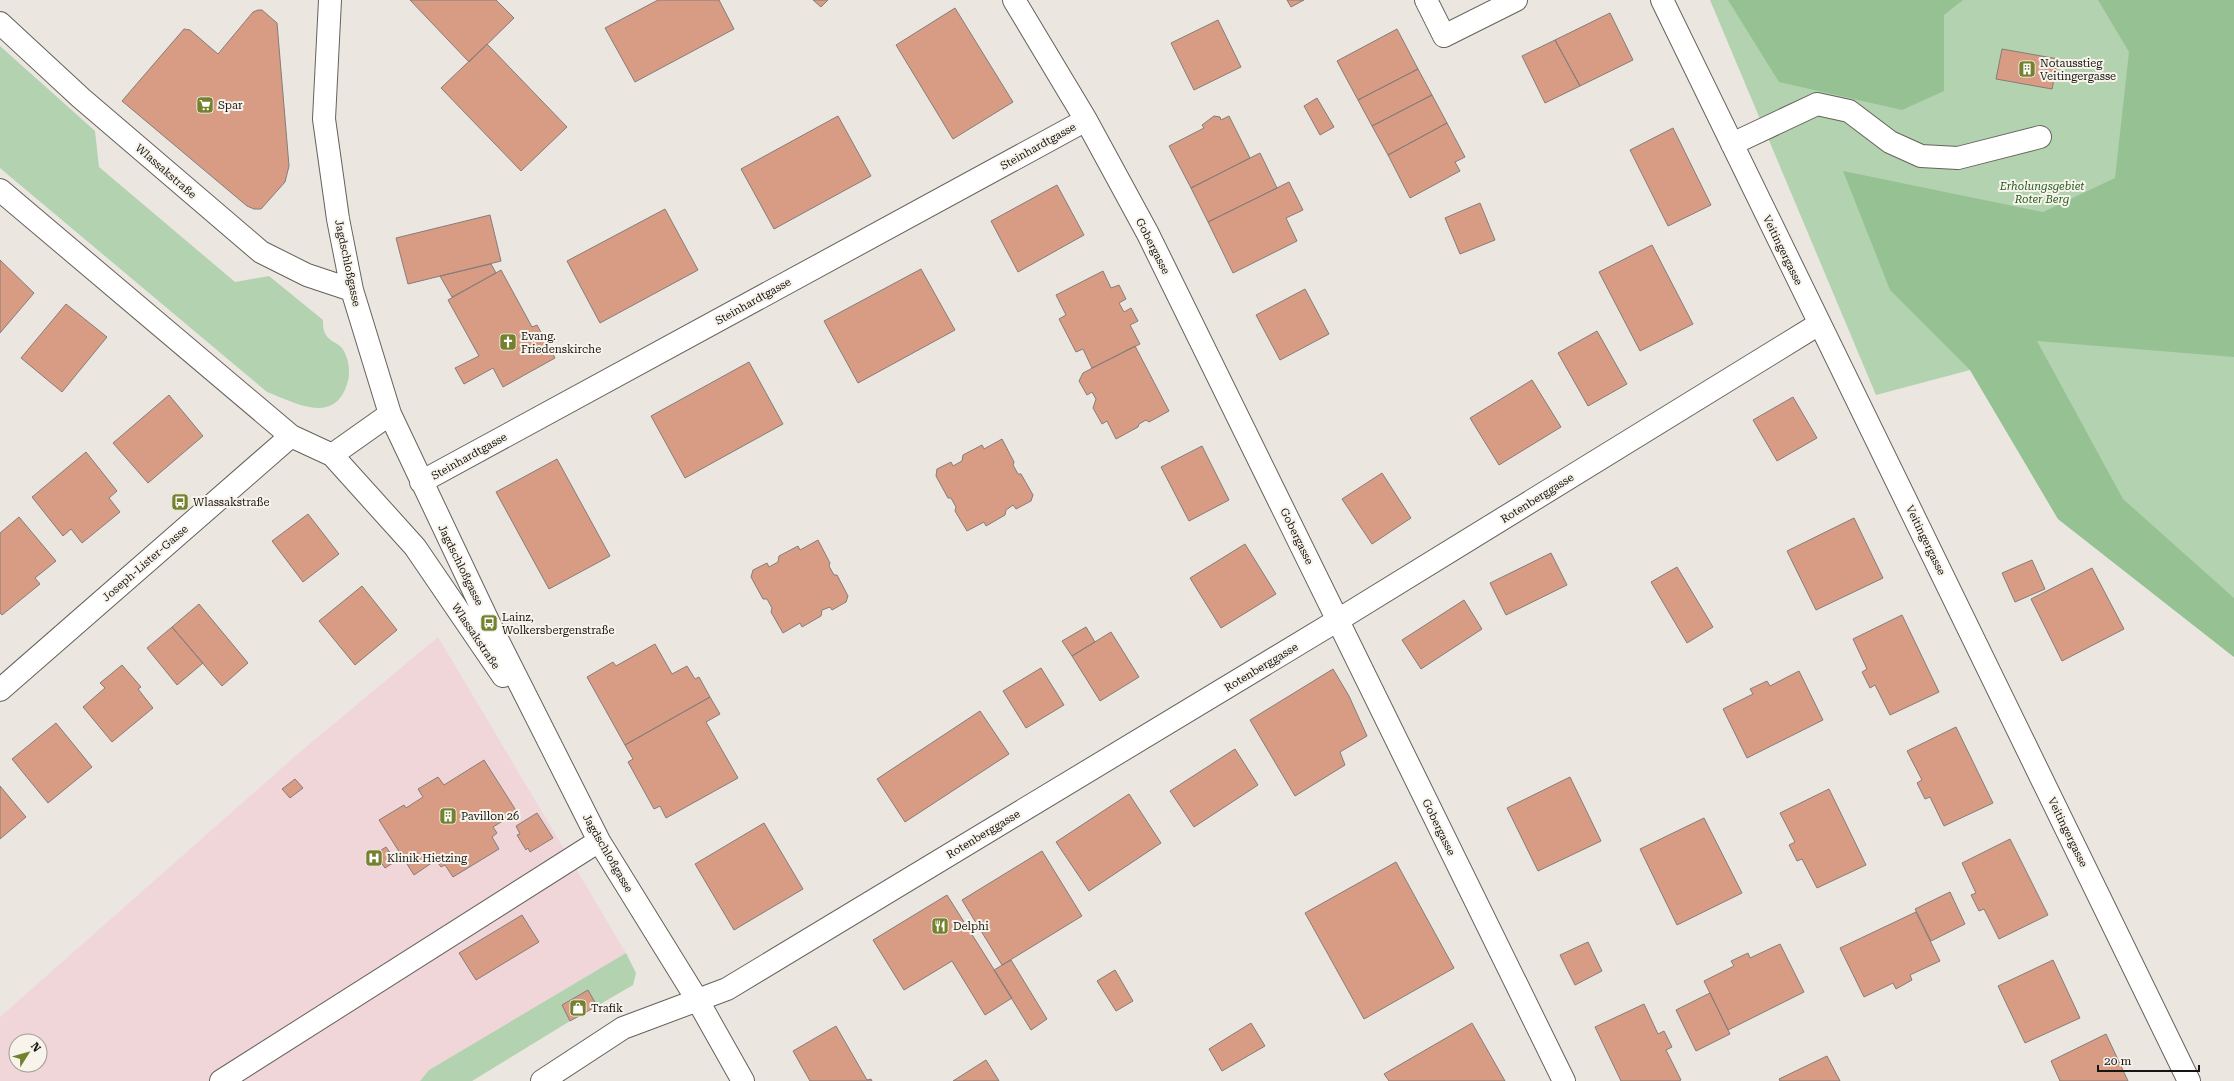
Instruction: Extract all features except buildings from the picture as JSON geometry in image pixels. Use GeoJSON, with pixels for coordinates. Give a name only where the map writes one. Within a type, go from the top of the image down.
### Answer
{"type":"FeatureCollection","features":[{"type":"Feature","properties":{"kind":"street","name":"Jagdschloßgasse"},"geometry":{"type":"LineString","coordinates":[[330,0],[324,119],[338,219],[352,290],[390,414],[421,482],[599,841],[698,1001],[743,1081]]}},
{"type":"Feature","properties":{"kind":"street","name":"Gobergasse"},"geometry":{"type":"LineString","coordinates":[[1014,0],[1086,120],[1148,234],[1564,1081]]}},
{"type":"Feature","properties":{"kind":"street"},"geometry":{"type":"LineString","coordinates":[[1426,0],[1444,36],[1516,0]]}},
{"type":"Feature","properties":{"kind":"street","name":"Veitingergasse"},"geometry":{"type":"LineString","coordinates":[[1662,0],[1819,324],[1836,354],[2189,1081]]}},
{"type":"Feature","properties":{"kind":"street","name":"Wlassakstraße"},"geometry":{"type":"LineString","coordinates":[[0,23],[81,98],[261,252],[307,275],[352,290]]}},
{"type":"Feature","properties":{"kind":"street"},"geometry":{"type":"LineString","coordinates":[[1732,144],[1817,104],[1849,112],[1890,142],[1921,156],[1958,158],[2040,137]]}},
{"type":"Feature","properties":{"kind":"street","name":"Steinhardtgasse"},"geometry":{"type":"LineString","coordinates":[[421,482],[1086,120]]}},
{"type":"Feature","properties":{"kind":"street","name":"Wlassakstraße"},"geometry":{"type":"LineString","coordinates":[[2,196],[291,436],[332,455],[415,547],[552,748]]}},
{"type":"Feature","properties":{"kind":"street","name":"Rotenberggasse"},"geometry":{"type":"LineString","coordinates":[[542,1081],[623,1028],[727,989],[1338,620],[1819,324]]}},
{"type":"Feature","properties":{"kind":"street"},"geometry":{"type":"LineString","coordinates":[[332,455],[390,414]]}},
{"type":"Feature","properties":{"kind":"street","name":"Joseph-Lister-Gasse"},"geometry":{"type":"LineString","coordinates":[[0,690],[291,436]]}},
{"type":"Feature","properties":{"kind":"street"},"geometry":{"type":"LineString","coordinates":[[221,1081],[599,841]]}},
{"type":"Feature","properties":{"kind":"shaded area","name":"Klinik Hietzing"},"geometry":{"type":"Polygon","coordinates":[[[438,637],[626,953],[429,1070],[420,1081],[0,1081],[0,1017],[300,752],[438,637]]]}},
{"type":"Feature","properties":{"kind":"green space","name":"Erholungsgebiet Roter Berg"},"geometry":{"type":"Polygon","coordinates":[[[1710,0],[2234,0],[2234,657],[2058,519],[1970,370],[1876,395],[1710,0]]]}},
{"type":"Feature","properties":{"kind":"green space"},"geometry":{"type":"Polygon","coordinates":[[[1728,0],[1963,0],[1944,15],[1944,91],[1902,110],[1779,82],[1728,0]]]}},
{"type":"Feature","properties":{"kind":"green space"},"geometry":{"type":"Polygon","coordinates":[[[2098,0],[2234,0],[2234,357],[2037,341],[2123,499],[2234,598],[2234,657],[2058,519],[1970,370],[1890,290],[1843,171],[2043,212],[2115,178],[2129,52],[2098,0]]]}},
{"type":"Feature","properties":{"kind":"green space"},"geometry":{"type":"Polygon","coordinates":[[[0,46],[95,131],[99,167],[235,282],[269,276],[323,320],[323,328],[327,337],[342,348],[348,361],[348,380],[341,397],[333,404],[323,408],[312,408],[267,392],[0,168],[0,46]]]}},
{"type":"Feature","properties":{"kind":"green space"},"geometry":{"type":"Polygon","coordinates":[[[626,953],[636,973],[633,985],[597,1006],[588,991],[562,1005],[570,1021],[472,1081],[420,1081],[429,1070],[626,953]]]}},
{"type":"Feature","properties":{"kind":"place","name":"Notausstieg Veitingergasse"},"geometry":{"type":"Point","coordinates":[2027,69]}},
{"type":"Feature","properties":{"kind":"place","name":"Spar"},"geometry":{"type":"Point","coordinates":[205,105]}},
{"type":"Feature","properties":{"kind":"place","name":"Evang. Friedenskirche"},"geometry":{"type":"Point","coordinates":[508,342]}},
{"type":"Feature","properties":{"kind":"place","name":"Wlassakstraße"},"geometry":{"type":"Point","coordinates":[180,502]}},
{"type":"Feature","properties":{"kind":"place","name":"Lainz, Wolkersbergenstraße"},"geometry":{"type":"Point","coordinates":[489,623]}},
{"type":"Feature","properties":{"kind":"place","name":"Pavillon 26"},"geometry":{"type":"Point","coordinates":[448,816]}},
{"type":"Feature","properties":{"kind":"place","name":"Klinik Hietzing"},"geometry":{"type":"Point","coordinates":[374,858]}},
{"type":"Feature","properties":{"kind":"place","name":"Delphi"},"geometry":{"type":"Point","coordinates":[940,926]}},
{"type":"Feature","properties":{"kind":"place","name":"Trafik"},"geometry":{"type":"Point","coordinates":[578,1008]}}]}
